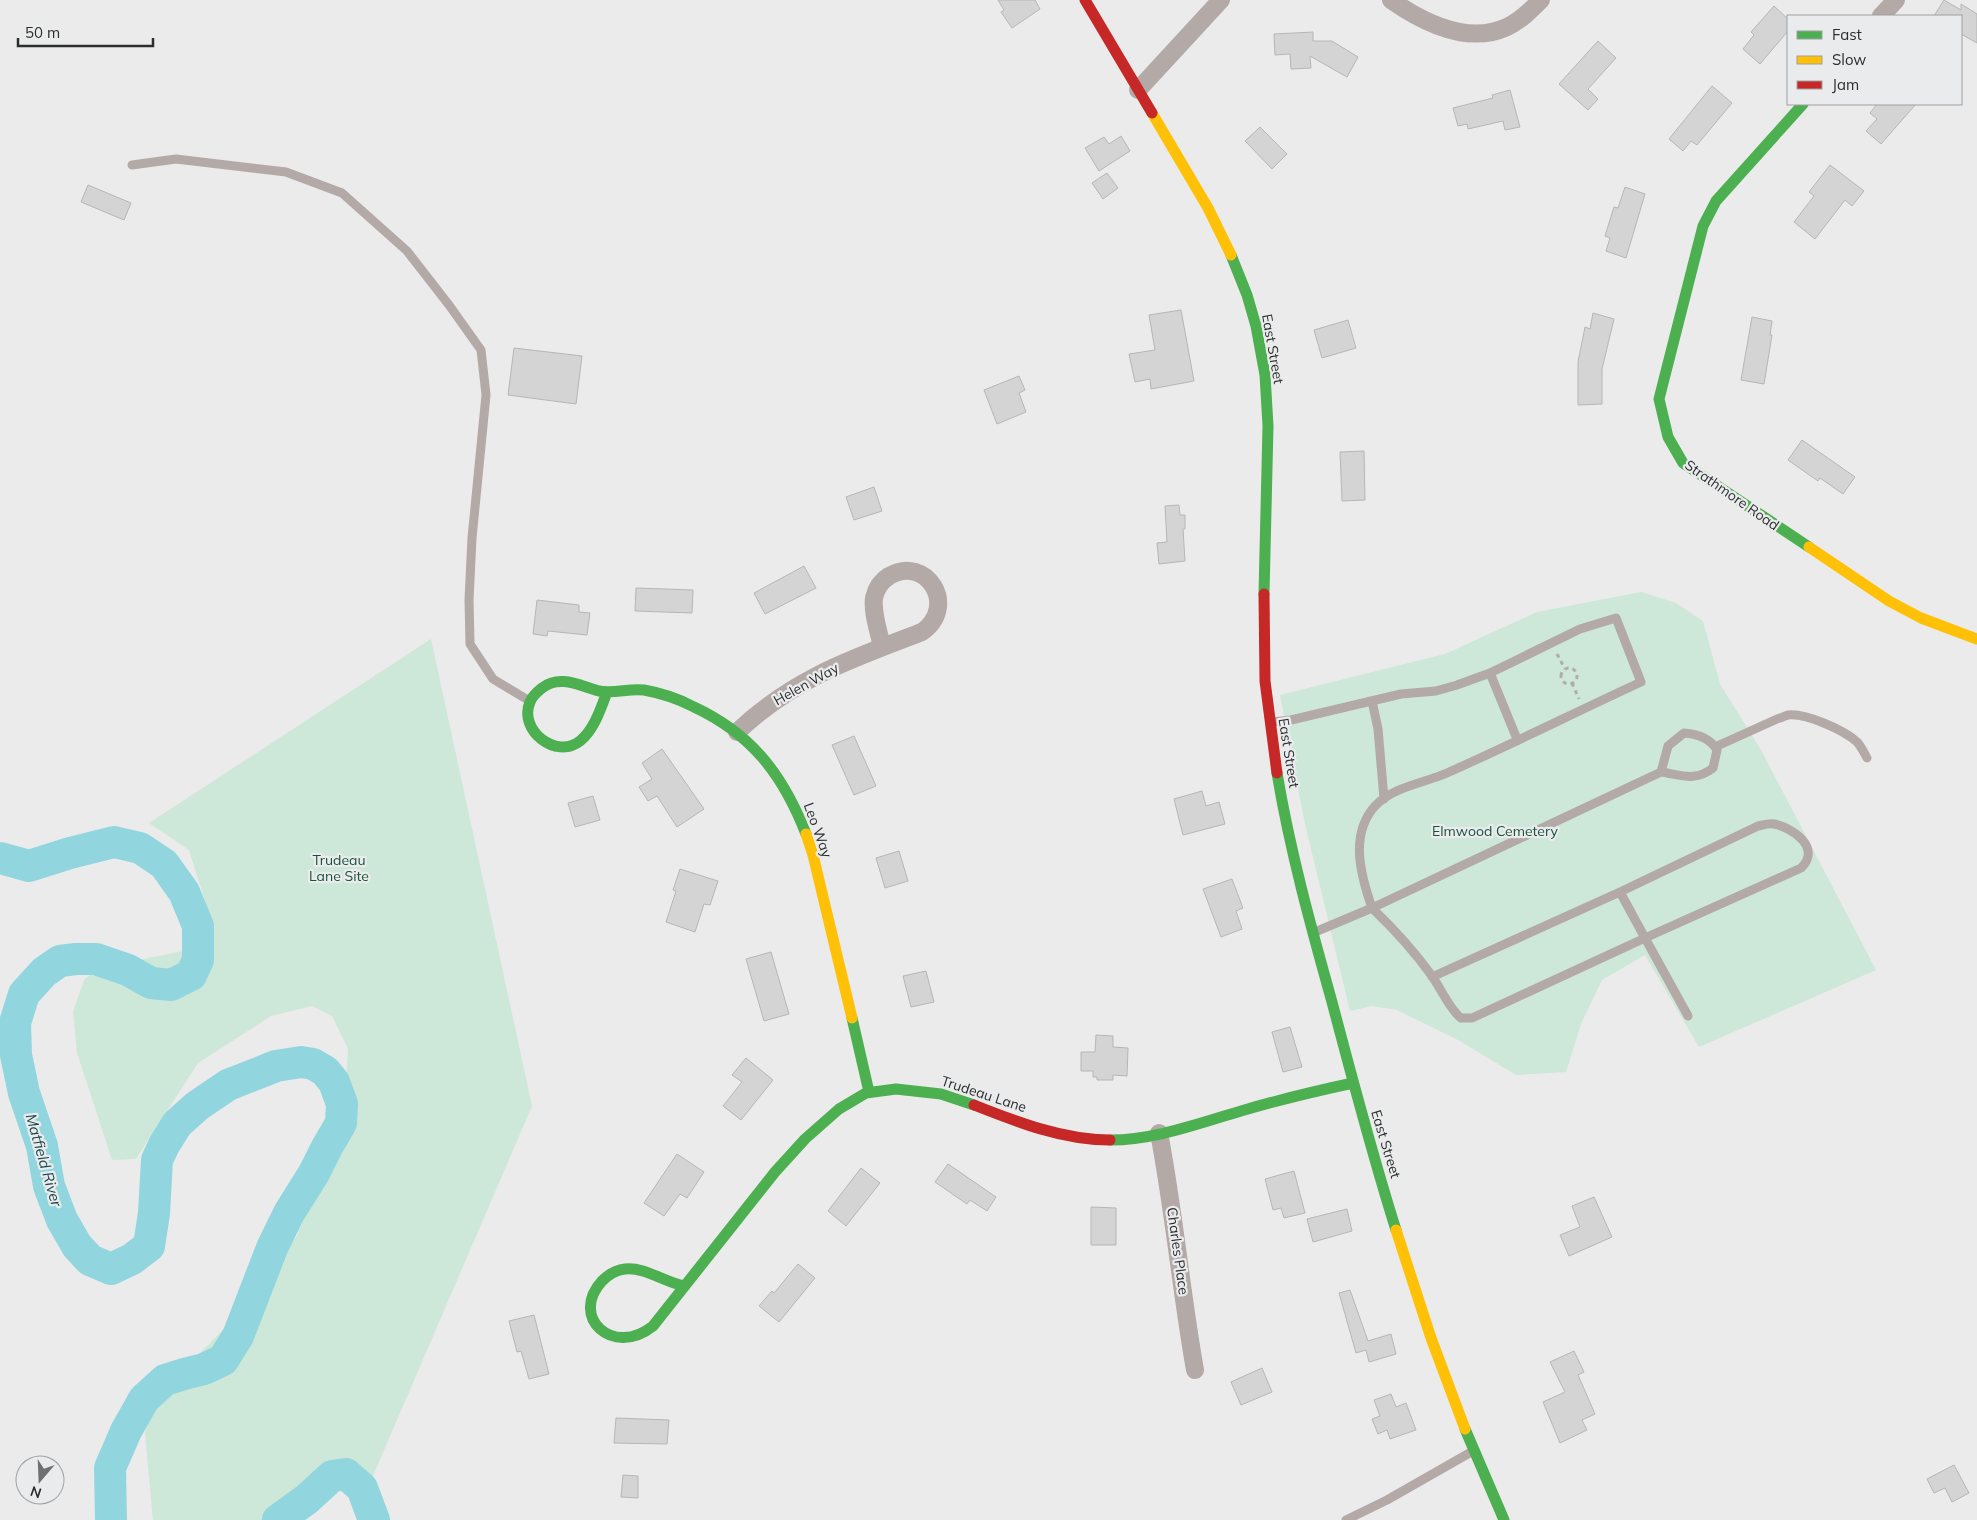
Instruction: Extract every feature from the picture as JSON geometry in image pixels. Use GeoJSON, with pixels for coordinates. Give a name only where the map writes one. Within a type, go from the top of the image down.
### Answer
{"type":"FeatureCollection","features":[{"type":"Feature","properties":{"kind":"street","name":"East Street"},"geometry":{"type":"LineString","coordinates":[[1085,0],[1211,210],[1227,241],[1241,277],[1258,337],[1263,358],[1266,414],[1264,634],[1269,722],[1282,799],[1353,1083],[1423,1314],[1473,1451],[1504,1520]]}},
{"type":"Feature","properties":{"kind":"street"},"geometry":{"type":"LineString","coordinates":[[1138,90],[1221,0]]}},
{"type":"Feature","properties":{"kind":"street"},"geometry":{"type":"LineString","coordinates":[[1391,0],[1446,29],[1461,33],[1477,33],[1507,27],[1523,17],[1541,0]]}},
{"type":"Feature","properties":{"kind":"street"},"geometry":{"type":"LineString","coordinates":[[1882,15],[1896,0]]}},
{"type":"Feature","properties":{"kind":"street","name":"Strathmore Road"},"geometry":{"type":"LineString","coordinates":[[1802,105],[1716,201],[1703,226],[1659,399],[1668,437],[1683,463],[1889,602],[1922,618],[1977,638]]}},
{"type":"Feature","properties":{"kind":"street","name":"Helen Way"},"geometry":{"type":"LineString","coordinates":[[737,732],[757,714],[793,688],[818,674],[922,632],[928,627],[937,614],[938,598],[936,590],[920,574],[904,571],[895,573],[881,583],[876,591],[874,608],[882,647]]}},
{"type":"Feature","properties":{"kind":"street","name":"Leo Way"},"geometry":{"type":"LineString","coordinates":[[530,701],[541,687],[557,680],[568,681],[607,692],[633,689],[658,694],[702,710],[737,732],[771,765],[785,787],[804,827],[813,855],[869,1092]]}},
{"type":"Feature","properties":{"kind":"street"},"geometry":{"type":"LineString","coordinates":[[530,701],[528,719],[536,735],[551,745],[559,747],[570,746],[586,736],[607,692]]}},
{"type":"Feature","properties":{"kind":"street","name":"Trudeau Lane"},"geometry":{"type":"LineString","coordinates":[[684,1286],[675,1285],[629,1268],[613,1272],[606,1276],[598,1286],[592,1299],[591,1315],[607,1334],[625,1338],[643,1334],[660,1322],[684,1286],[797,1146],[834,1113],[851,1101],[869,1092],[891,1089],[939,1094],[965,1101],[1014,1120],[1072,1137],[1101,1140],[1159,1132],[1197,1124],[1274,1101],[1353,1083]]}},
{"type":"Feature","properties":{"kind":"street","name":"Charles Place"},"geometry":{"type":"LineString","coordinates":[[1159,1132],[1174,1221],[1195,1370]]}},
{"type":"Feature","properties":{"kind":"lane"},"geometry":{"type":"LineString","coordinates":[[132,165],[176,159],[286,172],[342,194],[407,251],[449,305],[481,350],[486,395],[472,538],[469,600],[470,644],[493,679],[530,701]]}},
{"type":"Feature","properties":{"kind":"lane"},"geometry":{"type":"LineString","coordinates":[[1269,722],[1291,720],[1401,694],[1436,691],[1490,673],[1580,628],[1616,618],[1641,682],[1446,774],[1394,793],[1374,807],[1369,815],[1360,841],[1359,860],[1364,886],[1372,908],[1405,940],[1458,1016],[1469,1019],[1801,868],[1808,858],[1806,845],[1794,832],[1783,827],[1771,824],[1758,826],[1620,892],[1432,977]]}},
{"type":"Feature","properties":{"kind":"lane"},"geometry":{"type":"LineString","coordinates":[[1490,673],[1517,739]]}},
{"type":"Feature","properties":{"kind":"lane"},"geometry":{"type":"LineString","coordinates":[[1372,700],[1378,729],[1384,799]]}},
{"type":"Feature","properties":{"kind":"lane"},"geometry":{"type":"LineString","coordinates":[[1715,747],[1788,715],[1797,715],[1825,724],[1849,736],[1858,743],[1867,758]]}},
{"type":"Feature","properties":{"kind":"lane"},"geometry":{"type":"LineString","coordinates":[[1314,932],[1372,908],[1661,772],[1689,777],[1700,776],[1713,768],[1717,750],[1712,743],[1696,733],[1684,733],[1668,746],[1661,772]]}},
{"type":"Feature","properties":{"kind":"lane"},"geometry":{"type":"LineString","coordinates":[[1620,892],[1688,1016]]}},
{"type":"Feature","properties":{"kind":"lane"},"geometry":{"type":"LineString","coordinates":[[1346,1520],[1387,1500],[1473,1451]]}},
{"type":"Feature","properties":{"kind":"path"},"geometry":{"type":"LineString","coordinates":[[1565,668],[1571,668],[1576,671],[1577,678],[1573,683],[1567,684],[1561,680],[1561,673],[1565,668]]}},
{"type":"Feature","properties":{"kind":"green space","name":"Elmwood Cemetery"},"geometry":{"type":"Polygon","coordinates":[[[1641,592],[1676,603],[1703,621],[1720,684],[1761,750],[1876,970],[1699,1047],[1645,955],[1602,980],[1581,1024],[1566,1072],[1516,1075],[1460,1041],[1397,1010],[1372,1006],[1350,1011],[1305,824],[1280,695],[1445,654],[1537,612],[1641,592]]]}},
{"type":"Feature","properties":{"kind":"green space","name":"Trudeau Lane Site"},"geometry":{"type":"Polygon","coordinates":[[[431,639],[532,1106],[363,1499],[344,1486],[324,1489],[304,1520],[153,1520],[145,1432],[156,1397],[231,1322],[297,1236],[345,1107],[348,1049],[332,1016],[312,1006],[271,1016],[198,1063],[136,1159],[112,1160],[77,1053],[73,1012],[84,980],[99,968],[193,949],[202,939],[211,920],[189,850],[149,823],[431,639]]]}},
{"type":"Feature","properties":{"kind":"building"},"geometry":{"type":"Polygon","coordinates":[[[998,0],[1035,0],[1040,9],[1012,28],[1001,12],[1004,10],[998,0]]]}},
{"type":"Feature","properties":{"kind":"building"},"geometry":{"type":"Polygon","coordinates":[[[1944,0],[1961,10],[1961,4],[1977,14],[1977,43],[1962,35],[1962,15],[1935,15],[1944,0]]]}},
{"type":"Feature","properties":{"kind":"building"},"geometry":{"type":"Polygon","coordinates":[[[1774,6],[1787,18],[1787,32],[1760,64],[1743,49],[1754,35],[1751,32],[1774,6]]]}},
{"type":"Feature","properties":{"kind":"building"},"geometry":{"type":"Polygon","coordinates":[[[1313,32],[1313,41],[1332,41],[1358,57],[1347,77],[1310,56],[1311,68],[1291,69],[1290,54],[1275,55],[1274,34],[1313,32]]]}},
{"type":"Feature","properties":{"kind":"building"},"geometry":{"type":"Polygon","coordinates":[[[1598,41],[1616,58],[1588,89],[1598,99],[1588,110],[1559,84],[1598,41]]]}},
{"type":"Feature","properties":{"kind":"building"},"geometry":{"type":"Polygon","coordinates":[[[1712,86],[1732,103],[1697,145],[1691,141],[1683,151],[1669,139],[1712,86]]]}},
{"type":"Feature","properties":{"kind":"building"},"geometry":{"type":"Polygon","coordinates":[[[1510,90],[1520,127],[1505,130],[1503,121],[1468,129],[1467,124],[1458,126],[1453,108],[1493,98],[1492,95],[1510,90]]]}},
{"type":"Feature","properties":{"kind":"building"},"geometry":{"type":"Polygon","coordinates":[[[1876,105],[1915,105],[1881,144],[1866,131],[1877,119],[1870,113],[1876,105]]]}},
{"type":"Feature","properties":{"kind":"building"},"geometry":{"type":"Polygon","coordinates":[[[1260,127],[1287,154],[1272,169],[1245,141],[1260,127]]]}},
{"type":"Feature","properties":{"kind":"building"},"geometry":{"type":"Polygon","coordinates":[[[1121,136],[1130,151],[1099,171],[1085,148],[1104,137],[1109,144],[1121,136]]]}},
{"type":"Feature","properties":{"kind":"building"},"geometry":{"type":"Polygon","coordinates":[[[1830,165],[1864,191],[1852,206],[1845,200],[1815,239],[1794,222],[1814,196],[1809,192],[1830,165]]]}},
{"type":"Feature","properties":{"kind":"building"},"geometry":{"type":"Polygon","coordinates":[[[1107,173],[1118,188],[1103,199],[1092,183],[1107,173]]]}},
{"type":"Feature","properties":{"kind":"building"},"geometry":{"type":"Polygon","coordinates":[[[88,185],[131,203],[124,220],[81,202],[88,185]]]}},
{"type":"Feature","properties":{"kind":"building"},"geometry":{"type":"Polygon","coordinates":[[[1625,187],[1645,194],[1626,258],[1606,251],[1610,238],[1605,236],[1614,207],[1618,208],[1625,187]]]}},
{"type":"Feature","properties":{"kind":"building"},"geometry":{"type":"Polygon","coordinates":[[[1181,310],[1194,381],[1151,389],[1150,379],[1135,382],[1129,354],[1155,350],[1149,315],[1181,310]]]}},
{"type":"Feature","properties":{"kind":"building"},"geometry":{"type":"Polygon","coordinates":[[[1593,313],[1614,319],[1602,369],[1602,404],[1578,405],[1578,362],[1585,327],[1590,329],[1593,313]]]}},
{"type":"Feature","properties":{"kind":"building"},"geometry":{"type":"Polygon","coordinates":[[[1752,317],[1772,321],[1770,335],[1772,335],[1764,384],[1741,380],[1752,317]]]}},
{"type":"Feature","properties":{"kind":"building"},"geometry":{"type":"Polygon","coordinates":[[[1348,320],[1356,348],[1322,358],[1314,330],[1348,320]]]}},
{"type":"Feature","properties":{"kind":"building"},"geometry":{"type":"Polygon","coordinates":[[[514,348],[582,356],[576,404],[508,395],[514,348]]]}},
{"type":"Feature","properties":{"kind":"building"},"geometry":{"type":"Polygon","coordinates":[[[1019,376],[1025,390],[1019,393],[1026,412],[997,424],[984,390],[1019,376]]]}},
{"type":"Feature","properties":{"kind":"building"},"geometry":{"type":"Polygon","coordinates":[[[1802,440],[1855,477],[1843,494],[1820,478],[1818,481],[1788,460],[1802,440]]]}},
{"type":"Feature","properties":{"kind":"building"},"geometry":{"type":"Polygon","coordinates":[[[1364,451],[1365,500],[1342,501],[1340,452],[1364,451]]]}},
{"type":"Feature","properties":{"kind":"building"},"geometry":{"type":"Polygon","coordinates":[[[874,487],[882,511],[854,520],[846,497],[874,487]]]}},
{"type":"Feature","properties":{"kind":"building"},"geometry":{"type":"Polygon","coordinates":[[[1179,505],[1180,515],[1185,515],[1185,529],[1183,529],[1185,561],[1159,564],[1157,543],[1167,542],[1165,506],[1179,505]]]}},
{"type":"Feature","properties":{"kind":"building"},"geometry":{"type":"Polygon","coordinates":[[[804,566],[816,588],[765,614],[754,593],[804,566]]]}},
{"type":"Feature","properties":{"kind":"building"},"geometry":{"type":"Polygon","coordinates":[[[636,588],[693,590],[692,613],[635,611],[636,588]]]}},
{"type":"Feature","properties":{"kind":"building"},"geometry":{"type":"Polygon","coordinates":[[[537,600],[579,605],[579,612],[590,613],[587,635],[548,631],[547,636],[533,634],[537,600]]]}},
{"type":"Feature","properties":{"kind":"building"},"geometry":{"type":"Polygon","coordinates":[[[854,736],[876,786],[854,795],[832,745],[854,736]]]}},
{"type":"Feature","properties":{"kind":"building"},"geometry":{"type":"Polygon","coordinates":[[[662,749],[704,809],[677,827],[657,796],[648,801],[639,787],[652,779],[642,763],[662,749]]]}},
{"type":"Feature","properties":{"kind":"building"},"geometry":{"type":"Polygon","coordinates":[[[1202,791],[1206,806],[1219,802],[1225,824],[1183,835],[1174,799],[1202,791]]]}},
{"type":"Feature","properties":{"kind":"building"},"geometry":{"type":"Polygon","coordinates":[[[593,796],[600,820],[575,827],[568,803],[593,796]]]}},
{"type":"Feature","properties":{"kind":"building"},"geometry":{"type":"Polygon","coordinates":[[[899,851],[908,881],[885,888],[876,858],[899,851]]]}},
{"type":"Feature","properties":{"kind":"building"},"geometry":{"type":"Polygon","coordinates":[[[680,869],[718,881],[710,905],[704,904],[695,932],[666,922],[676,891],[673,890],[680,869]]]}},
{"type":"Feature","properties":{"kind":"building"},"geometry":{"type":"Polygon","coordinates":[[[1232,879],[1243,908],[1236,911],[1242,929],[1221,937],[1203,889],[1232,879]]]}},
{"type":"Feature","properties":{"kind":"building"},"geometry":{"type":"Polygon","coordinates":[[[771,952],[789,1014],[764,1021],[746,959],[771,952]]]}},
{"type":"Feature","properties":{"kind":"building"},"geometry":{"type":"Polygon","coordinates":[[[926,971],[934,1002],[911,1007],[903,976],[926,971]]]}},
{"type":"Feature","properties":{"kind":"building"},"geometry":{"type":"Polygon","coordinates":[[[1290,1027],[1302,1067],[1283,1072],[1272,1032],[1290,1027]]]}},
{"type":"Feature","properties":{"kind":"building"},"geometry":{"type":"Polygon","coordinates":[[[1096,1035],[1113,1036],[1113,1047],[1128,1048],[1127,1076],[1113,1075],[1113,1080],[1097,1080],[1097,1077],[1093,1077],[1093,1071],[1081,1071],[1081,1052],[1095,1052],[1096,1035]]]}},
{"type":"Feature","properties":{"kind":"building"},"geometry":{"type":"Polygon","coordinates":[[[746,1058],[773,1080],[741,1120],[723,1106],[742,1082],[732,1075],[746,1058]]]}},
{"type":"Feature","properties":{"kind":"building"},"geometry":{"type":"Polygon","coordinates":[[[677,1154],[704,1172],[687,1198],[680,1194],[664,1216],[644,1203],[677,1154]]]}},
{"type":"Feature","properties":{"kind":"building"},"geometry":{"type":"Polygon","coordinates":[[[948,1164],[996,1197],[987,1211],[970,1200],[967,1204],[935,1182],[948,1164]]]}},
{"type":"Feature","properties":{"kind":"building"},"geometry":{"type":"Polygon","coordinates":[[[861,1168],[880,1183],[846,1226],[828,1211],[861,1168]]]}},
{"type":"Feature","properties":{"kind":"building"},"geometry":{"type":"Polygon","coordinates":[[[1294,1171],[1305,1213],[1284,1218],[1281,1208],[1273,1210],[1265,1179],[1294,1171]]]}},
{"type":"Feature","properties":{"kind":"building"},"geometry":{"type":"Polygon","coordinates":[[[1594,1197],[1612,1237],[1569,1256],[1560,1235],[1580,1227],[1572,1206],[1594,1197]]]}},
{"type":"Feature","properties":{"kind":"building"},"geometry":{"type":"Polygon","coordinates":[[[1091,1207],[1116,1208],[1116,1245],[1091,1245],[1091,1207]]]}},
{"type":"Feature","properties":{"kind":"building"},"geometry":{"type":"Polygon","coordinates":[[[1347,1209],[1352,1231],[1313,1242],[1307,1219],[1347,1209]]]}},
{"type":"Feature","properties":{"kind":"building"},"geometry":{"type":"Polygon","coordinates":[[[798,1264],[815,1278],[779,1322],[759,1306],[772,1291],[774,1293],[798,1264]]]}},
{"type":"Feature","properties":{"kind":"building"},"geometry":{"type":"Polygon","coordinates":[[[1350,1290],[1368,1341],[1391,1334],[1396,1354],[1369,1362],[1366,1350],[1356,1353],[1339,1293],[1350,1290]]]}},
{"type":"Feature","properties":{"kind":"building"},"geometry":{"type":"Polygon","coordinates":[[[534,1315],[549,1374],[529,1379],[521,1351],[517,1352],[509,1321],[534,1315]]]}},
{"type":"Feature","properties":{"kind":"building"},"geometry":{"type":"Polygon","coordinates":[[[1574,1351],[1584,1372],[1578,1375],[1595,1414],[1582,1420],[1587,1430],[1560,1443],[1543,1402],[1565,1392],[1550,1362],[1574,1351]]]}},
{"type":"Feature","properties":{"kind":"building"},"geometry":{"type":"Polygon","coordinates":[[[1262,1368],[1272,1392],[1241,1405],[1231,1382],[1262,1368]]]}},
{"type":"Feature","properties":{"kind":"building"},"geometry":{"type":"Polygon","coordinates":[[[1391,1394],[1396,1407],[1406,1403],[1416,1430],[1390,1439],[1387,1430],[1378,1434],[1372,1419],[1380,1416],[1374,1400],[1391,1394]]]}},
{"type":"Feature","properties":{"kind":"building"},"geometry":{"type":"Polygon","coordinates":[[[616,1418],[669,1420],[667,1444],[614,1443],[616,1418]]]}},
{"type":"Feature","properties":{"kind":"building"},"geometry":{"type":"Polygon","coordinates":[[[1954,1465],[1969,1493],[1952,1502],[1945,1488],[1934,1493],[1927,1479],[1954,1465]]]}},
{"type":"Feature","properties":{"kind":"building"},"geometry":{"type":"Polygon","coordinates":[[[623,1475],[638,1476],[638,1498],[621,1497],[623,1475]]]}},
{"type":"Feature","properties":{"kind":"waterway","name":"Matfield River"},"geometry":{"type":"LineString","coordinates":[[0,858],[29,866],[114,842],[140,848],[164,864],[184,892],[198,926],[198,960],[191,975],[171,985],[151,983],[128,970],[96,959],[76,959],[60,961],[44,972],[24,994],[15,1023],[16,1055],[24,1093],[42,1146],[49,1186],[62,1220],[77,1246],[90,1260],[111,1269],[132,1259],[149,1246],[154,1213],[157,1160],[164,1145],[177,1124],[197,1106],[228,1085],[276,1066],[301,1062],[313,1064],[325,1071],[334,1082],[342,1104],[341,1123],[314,1173],[289,1213],[272,1248],[238,1336],[223,1360],[204,1369],[165,1380],[144,1399],[126,1431],[110,1468],[111,1520]]}},
{"type":"Feature","properties":{"kind":"waterway","name":"Matfield River"},"geometry":{"type":"LineString","coordinates":[[278,1520],[307,1499],[332,1476],[346,1474],[362,1488],[374,1520]]}},
{"type":"Feature","properties":{"kind":"traffic: fast"},"geometry":{"type":"LineString","coordinates":[[1802,105],[1716,201],[1703,226],[1659,399],[1668,437],[1683,463],[1809,547]]}},
{"type":"Feature","properties":{"kind":"traffic: fast"},"geometry":{"type":"LineString","coordinates":[[1231,255],[1247,295],[1256,326],[1265,375],[1268,426],[1264,594]]}},
{"type":"Feature","properties":{"kind":"traffic: fast"},"geometry":{"type":"LineString","coordinates":[[607,692],[589,731],[580,741],[570,746],[560,747],[550,744],[534,732],[529,723],[528,712],[532,698],[542,688],[556,682],[570,682],[605,692],[644,690],[676,699],[715,718],[749,743],[776,775],[787,793],[806,834]]}},
{"type":"Feature","properties":{"kind":"traffic: fast"},"geometry":{"type":"LineString","coordinates":[[1277,773],[1288,831],[1309,917],[1362,1116],[1396,1230]]}},
{"type":"Feature","properties":{"kind":"traffic: fast"},"geometry":{"type":"LineString","coordinates":[[852,1018],[869,1092]]}},
{"type":"Feature","properties":{"kind":"traffic: fast"},"geometry":{"type":"LineString","coordinates":[[1110,1140],[1160,1134],[1269,1103],[1353,1083]]}},
{"type":"Feature","properties":{"kind":"traffic: fast"},"geometry":{"type":"LineString","coordinates":[[684,1286],[640,1270],[618,1270],[602,1281],[593,1295],[590,1308],[593,1319],[600,1329],[611,1335],[624,1338],[638,1335],[653,1326],[775,1172],[805,1139],[839,1109],[866,1093],[896,1089],[941,1094],[974,1105]]}},
{"type":"Feature","properties":{"kind":"traffic: fast"},"geometry":{"type":"LineString","coordinates":[[1465,1429],[1504,1520]]}},
{"type":"Feature","properties":{"kind":"traffic: slow"},"geometry":{"type":"LineString","coordinates":[[1152,113],[1208,208],[1231,255]]}},
{"type":"Feature","properties":{"kind":"traffic: slow"},"geometry":{"type":"LineString","coordinates":[[1809,547],[1889,601],[1921,618],[1977,639]]}},
{"type":"Feature","properties":{"kind":"traffic: slow"},"geometry":{"type":"LineString","coordinates":[[806,834],[813,855],[852,1018]]}},
{"type":"Feature","properties":{"kind":"traffic: slow"},"geometry":{"type":"LineString","coordinates":[[1396,1230],[1431,1338],[1465,1429]]}},
{"type":"Feature","properties":{"kind":"traffic: jam"},"geometry":{"type":"LineString","coordinates":[[1085,0],[1152,113]]}},
{"type":"Feature","properties":{"kind":"traffic: jam"},"geometry":{"type":"LineString","coordinates":[[1264,594],[1265,681],[1277,773]]}},
{"type":"Feature","properties":{"kind":"traffic: jam"},"geometry":{"type":"LineString","coordinates":[[974,1105],[1040,1129],[1075,1137],[1110,1140]]}}]}
